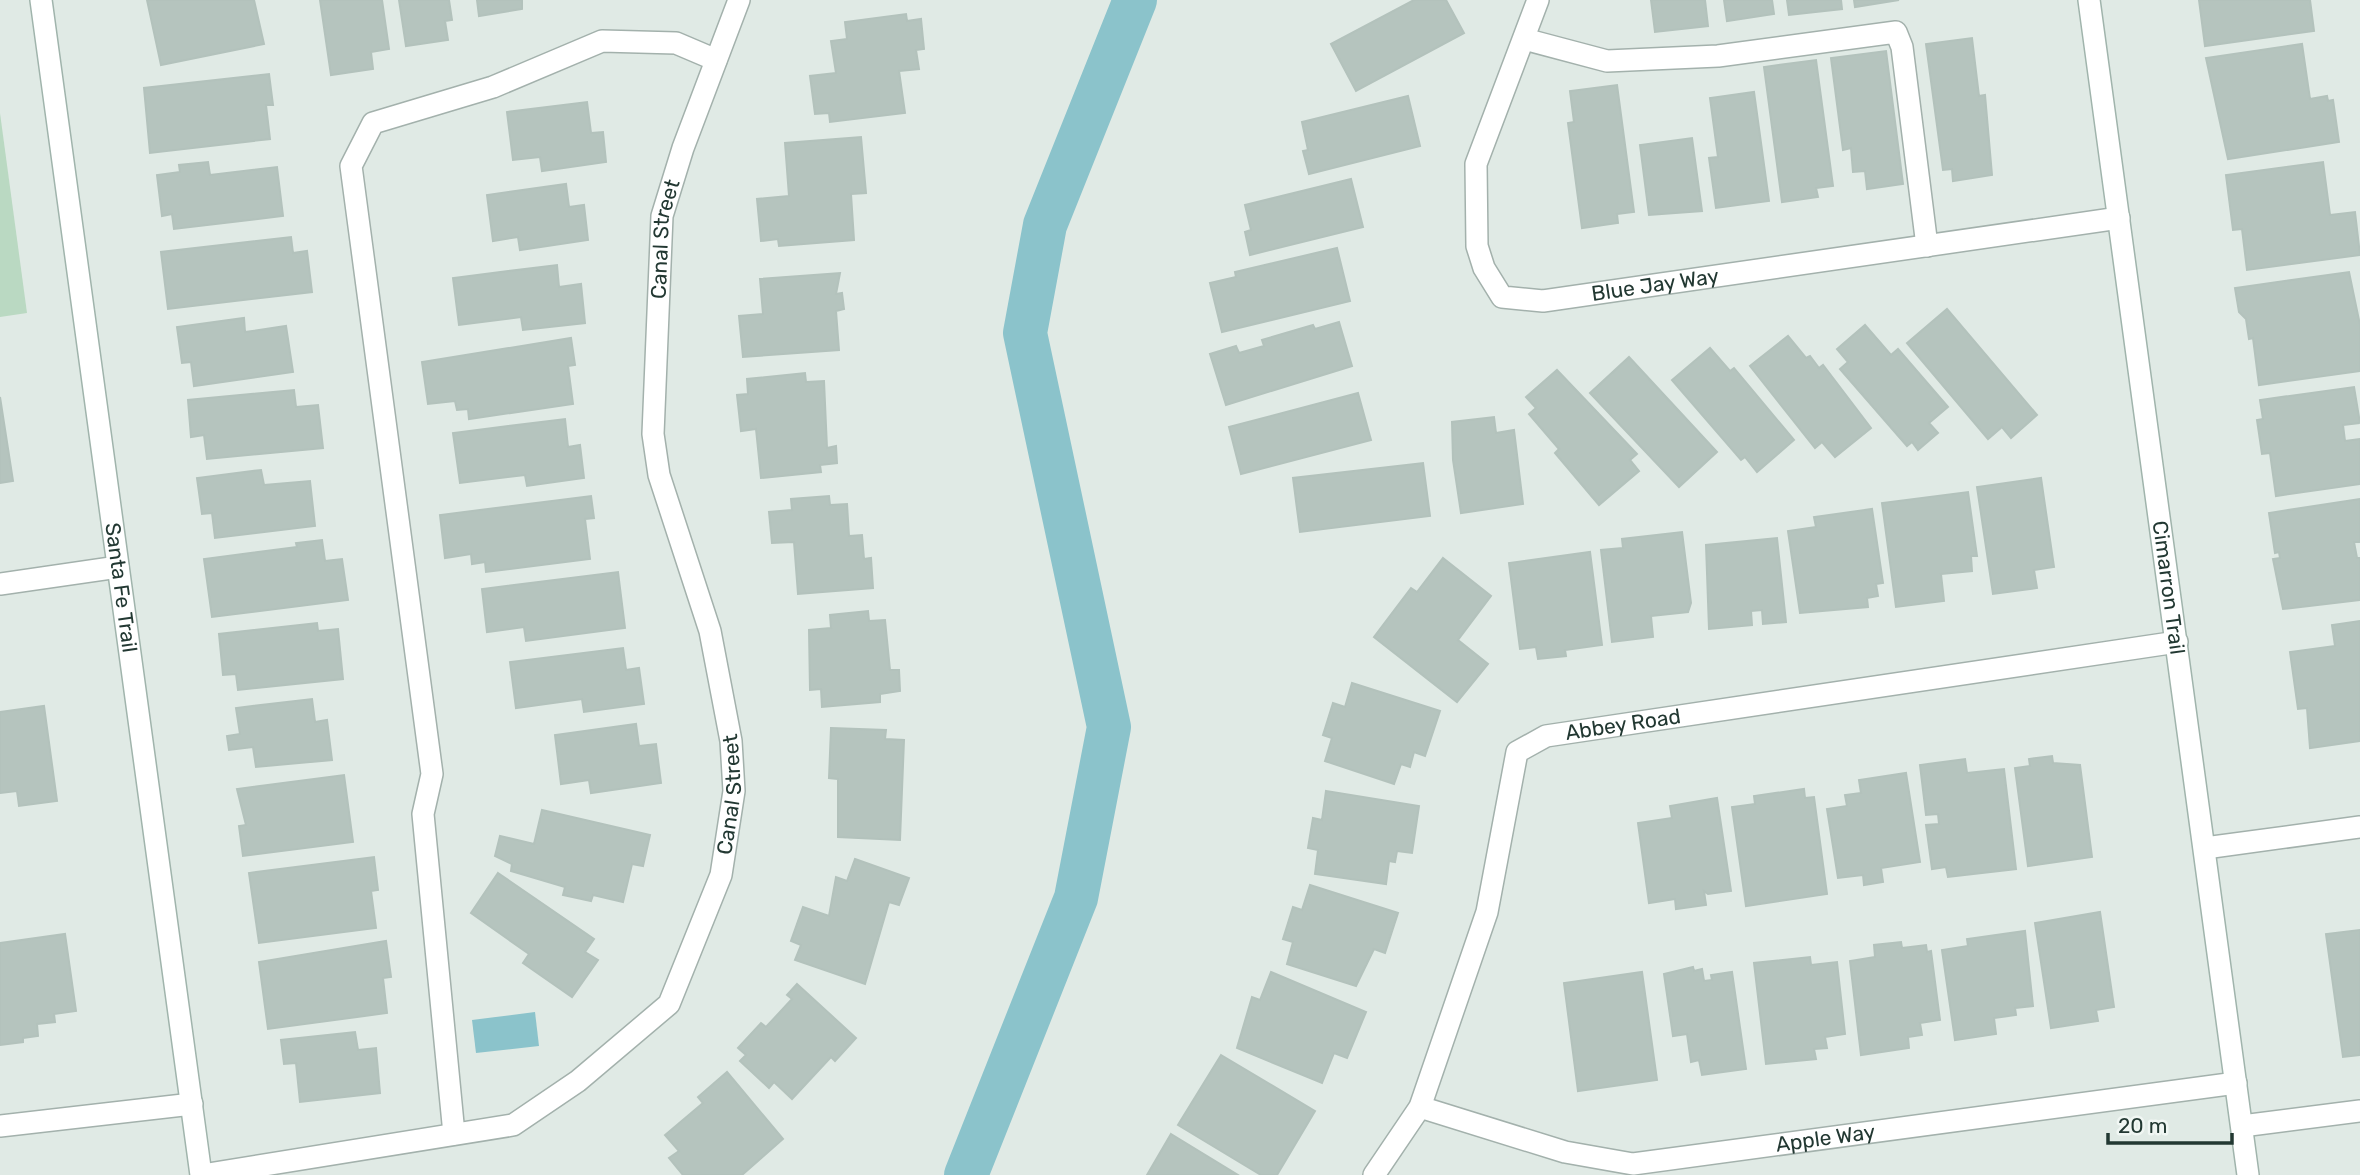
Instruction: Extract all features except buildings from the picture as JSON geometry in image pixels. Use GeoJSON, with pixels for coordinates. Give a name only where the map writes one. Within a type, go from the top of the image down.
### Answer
{"type":"FeatureCollection","features":[{"type":"Feature","properties":{"kind":"street","name":"Santa Fe Trail"},"geometry":{"type":"LineString","coordinates":[[41,0],[202,1175]]}},
{"type":"Feature","properties":{"kind":"street","name":"Canal Street"},"geometry":{"type":"LineString","coordinates":[[202,1175],[513,1125],[579,1081],[669,1004],[721,875],[734,791],[731,741],[710,631],[659,475],[653,434],[662,216],[683,148],[738,0]]}},
{"type":"Feature","properties":{"kind":"street","name":"Blue Jay Way"},"geometry":{"type":"LineString","coordinates":[[1538,0],[1476,164],[1477,246],[1485,268],[1502,297],[1543,301],[2119,218]]}},
{"type":"Feature","properties":{"kind":"street","name":"Cimarron Trail"},"geometry":{"type":"LineString","coordinates":[[2089,0],[2248,1175]]}},
{"type":"Feature","properties":{"kind":"street"},"geometry":{"type":"LineString","coordinates":[[1524,39],[1607,61],[1718,56],[1896,32],[1902,47],[1927,246]]}},
{"type":"Feature","properties":{"kind":"street"},"geometry":{"type":"LineString","coordinates":[[454,1134],[422,814],[432,774],[351,166],[373,123],[493,87],[602,41],[676,43],[716,61]]}},
{"type":"Feature","properties":{"kind":"street"},"geometry":{"type":"LineString","coordinates":[[0,584],[118,567]]}},
{"type":"Feature","properties":{"kind":"street","name":"Abbey Road"},"geometry":{"type":"LineString","coordinates":[[1374,1175],[1420,1107],[1487,912],[1517,752],[1546,736],[2177,642]]}},
{"type":"Feature","properties":{"kind":"street"},"geometry":{"type":"LineString","coordinates":[[2205,848],[2360,827]]}},
{"type":"Feature","properties":{"kind":"street","name":"Apple Way"},"geometry":{"type":"LineString","coordinates":[[1420,1107],[1565,1152],[1633,1164],[2236,1083]]}},
{"type":"Feature","properties":{"kind":"street"},"geometry":{"type":"LineString","coordinates":[[0,1126],[192,1104]]}},
{"type":"Feature","properties":{"kind":"street"},"geometry":{"type":"LineString","coordinates":[[2242,1126],[2360,1111]]}},
{"type":"Feature","properties":{"kind":"green space"},"geometry":{"type":"Polygon","coordinates":[[[0,113],[27,313],[0,317],[0,113]]]}},
{"type":"Feature","properties":{"kind":"water"},"geometry":{"type":"Polygon","coordinates":[[[535,1012],[539,1046],[476,1053],[472,1020],[535,1012]]]}},
{"type":"Feature","properties":{"kind":"waterway"},"geometry":{"type":"LineString","coordinates":[[966,1175],[1076,898],[1109,727],[1025,333],[1045,225],[1135,0]]}}]}
